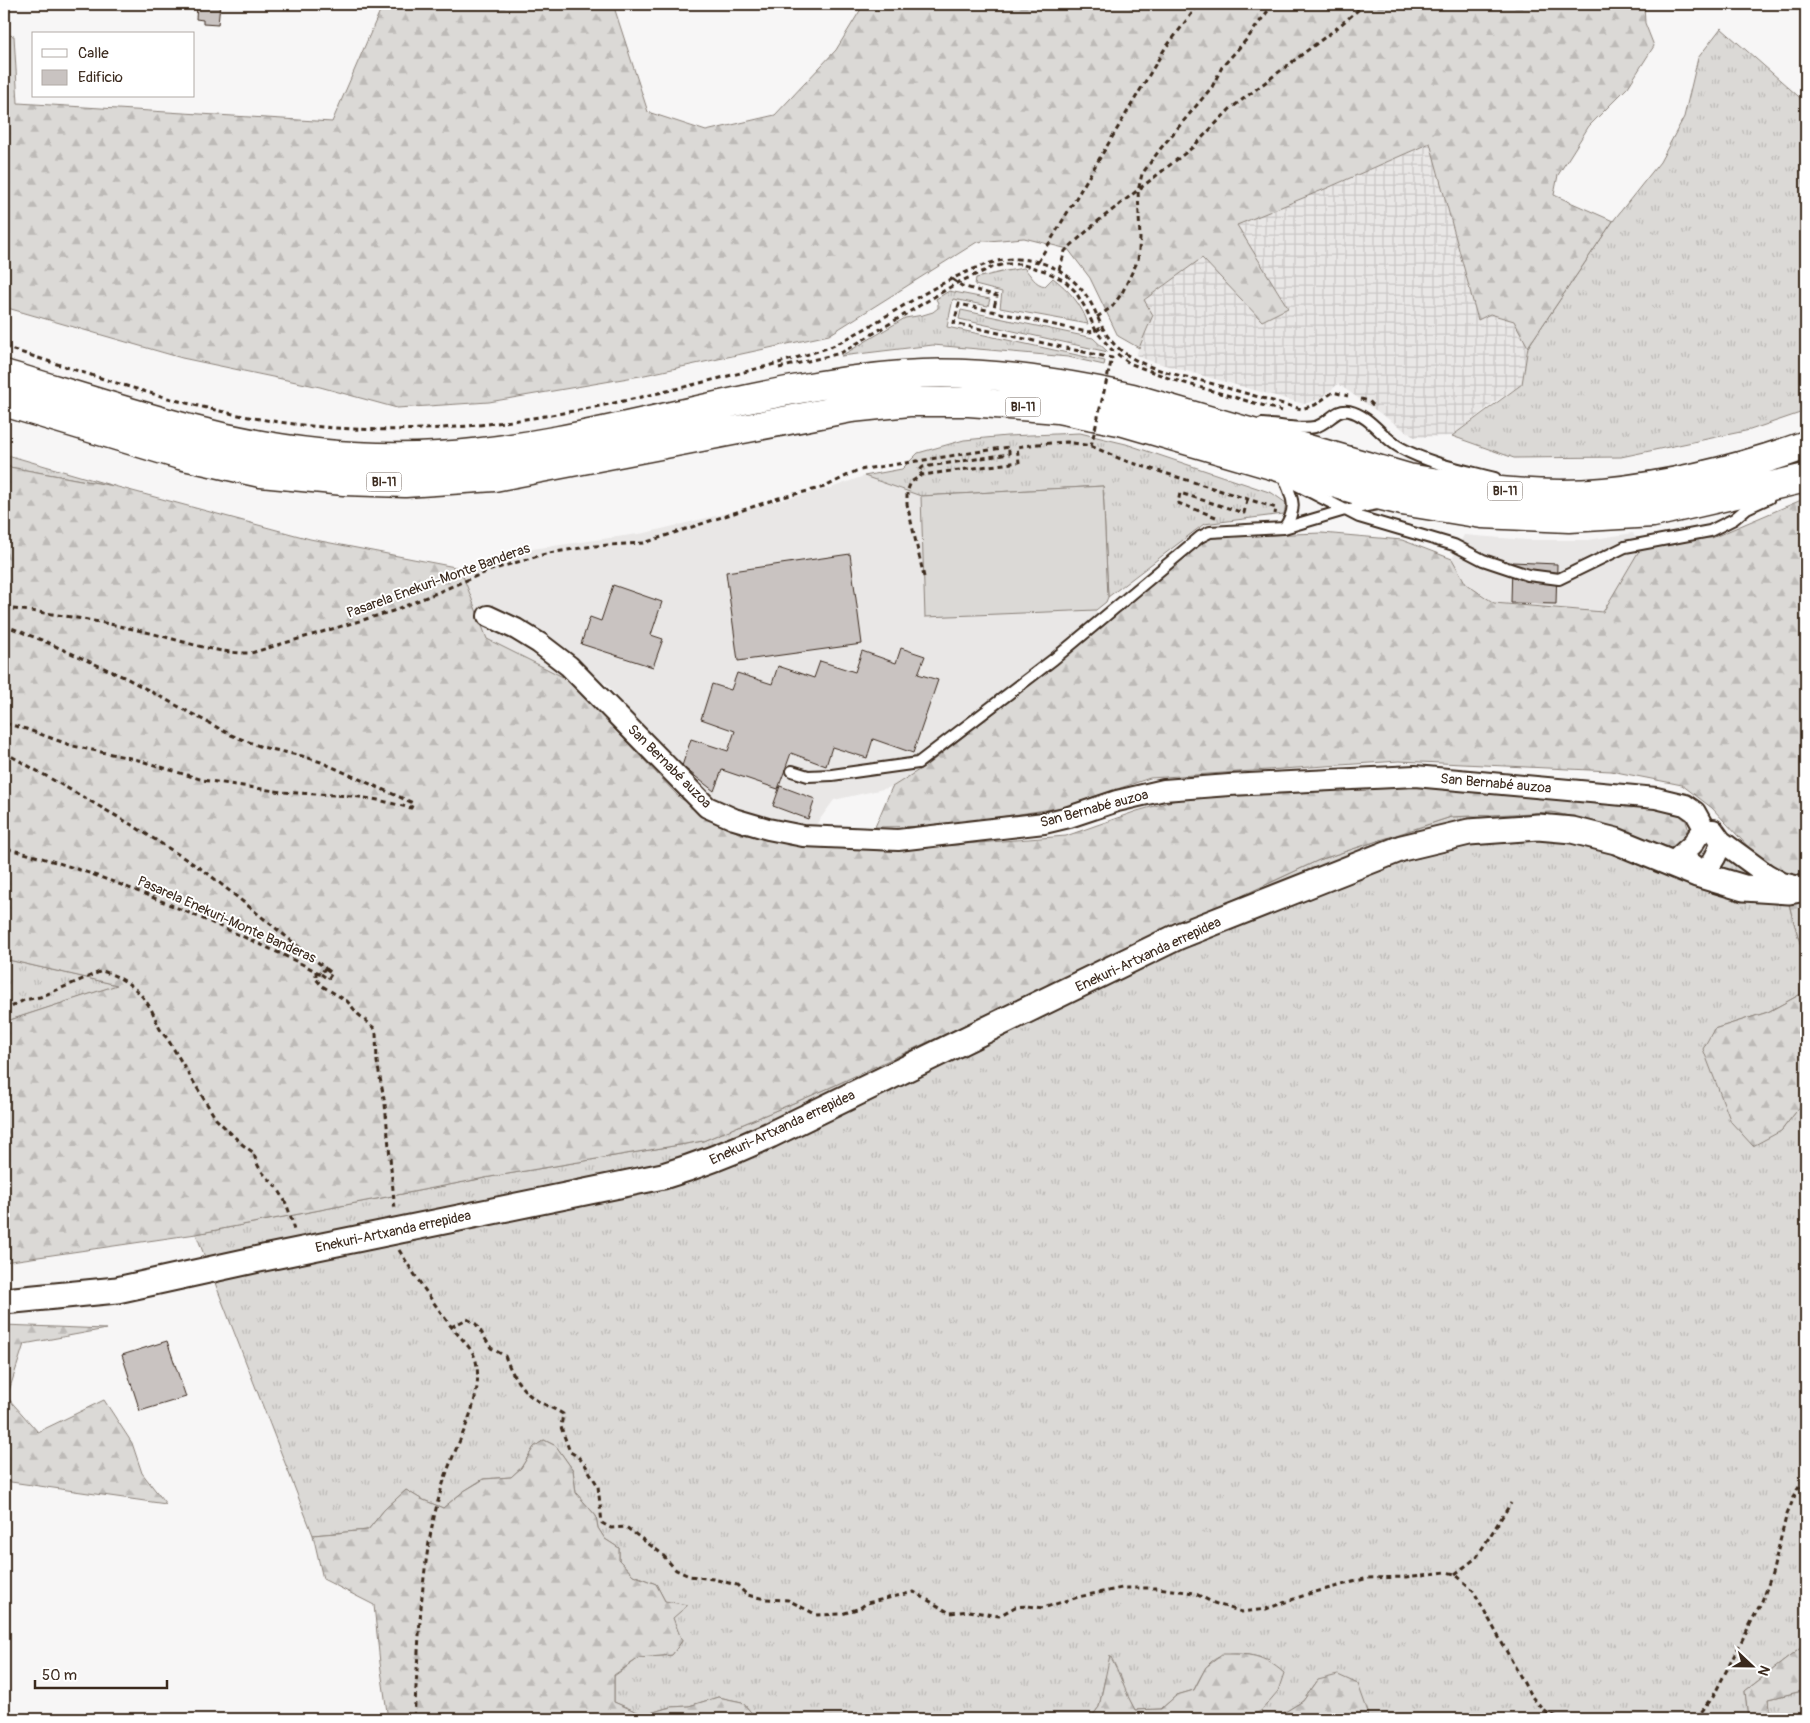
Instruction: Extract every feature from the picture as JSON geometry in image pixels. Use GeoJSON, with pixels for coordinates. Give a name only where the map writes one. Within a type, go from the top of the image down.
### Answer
{"type":"FeatureCollection","features":[{"type":"Feature","properties":{"kind":"main road","name":"BI-11"},"geometry":{"type":"LineString","coordinates":[[4,374],[187,429],[266,445],[345,454],[436,456],[508,448],[561,440],[798,389],[906,375],[968,375],[1057,384],[1132,398],[1408,478],[1488,490],[1552,493],[1603,492],[1678,480],[1778,455],[1806,445]]}},
{"type":"Feature","properties":{"kind":"main road","name":"BI-11"},"geometry":{"type":"LineString","coordinates":[[4,402],[180,455],[261,473],[344,482],[405,483],[494,477],[852,408],[910,402],[969,402],[1058,410],[1124,422],[1278,472],[1402,501],[1482,514],[1569,518],[1653,513],[1806,479]]}},
{"type":"Feature","properties":{"kind":"street","name":"San Bernabé auzoa"},"geometry":{"type":"LineString","coordinates":[[488,616],[516,629],[539,643],[569,666],[707,807],[734,819],[802,836],[898,840],[1044,823],[1117,801],[1164,790],[1415,776],[1636,796],[1677,802],[1694,812],[1706,838]]}},
{"type":"Feature","properties":{"kind":"street","name":"Enekuri-Artxanda errepidea"},"geometry":{"type":"LineString","coordinates":[[4,1301],[117,1290],[663,1176],[726,1155],[1179,936],[1402,848],[1470,832],[1538,827],[1572,830],[1616,841],[1698,874],[1744,888],[1789,892],[1805,888]]}},
{"type":"Feature","properties":{"kind":"street"},"geometry":{"type":"LineString","coordinates":[[1672,864],[1706,838]]}},
{"type":"Feature","properties":{"kind":"street"},"geometry":{"type":"LineString","coordinates":[[1706,838],[1718,852],[1714,862],[1698,874],[1692,860],[1706,838]]}},
{"type":"Feature","properties":{"kind":"street"},"geometry":{"type":"LineString","coordinates":[[1706,838],[1782,883],[1805,888]]}},
{"type":"Feature","properties":{"kind":"lane"},"geometry":{"type":"LineString","coordinates":[[1208,420],[1316,427],[1338,412],[1346,410],[1360,414],[1400,448],[1430,460],[1552,493]]}},
{"type":"Feature","properties":{"kind":"lane"},"geometry":{"type":"LineString","coordinates":[[1278,472],[1359,517],[1454,545],[1483,560],[1528,575],[1559,579],[1625,547],[1710,531],[1734,519],[1747,508],[1806,479]]}},
{"type":"Feature","properties":{"kind":"lane"},"geometry":{"type":"LineString","coordinates":[[1278,472],[1292,498],[1293,510],[1291,518],[1284,528]]}},
{"type":"Feature","properties":{"kind":"lane"},"geometry":{"type":"LineString","coordinates":[[792,772],[808,776],[832,775],[918,763],[1054,659],[1200,537],[1210,532],[1284,528],[1345,510],[1402,501]]}},
{"type":"Feature","properties":{"kind":"path"},"geometry":{"type":"LineString","coordinates":[[1038,262],[1164,50],[1199,4]]}},
{"type":"Feature","properties":{"kind":"path"},"geometry":{"type":"LineString","coordinates":[[1098,317],[1112,307],[1122,293],[1138,260],[1140,239],[1138,191],[1142,174],[1160,148],[1212,87],[1222,67],[1247,40],[1273,4]]}},
{"type":"Feature","properties":{"kind":"path"},"geometry":{"type":"LineString","coordinates":[[1059,270],[1065,251],[1097,222],[1193,147],[1230,109],[1337,28],[1365,4]]}},
{"type":"Feature","properties":{"kind":"path"},"geometry":{"type":"LineString","coordinates":[[778,368],[841,353],[957,283],[993,267],[1006,264],[1020,264],[1039,268],[1065,281],[1075,291],[1096,331],[1111,349],[1129,363],[1171,379],[1285,412]]}},
{"type":"Feature","properties":{"kind":"path"},"geometry":{"type":"LineString","coordinates":[[952,279],[962,286],[997,296],[993,311]]}},
{"type":"Feature","properties":{"kind":"path"},"geometry":{"type":"LineString","coordinates":[[1091,446],[1112,358],[954,323],[959,304],[1086,332],[1096,331],[1102,327]]}},
{"type":"Feature","properties":{"kind":"path"},"geometry":{"type":"LineString","coordinates":[[4,347],[73,369]]}},
{"type":"Feature","properties":{"kind":"path"},"geometry":{"type":"LineString","coordinates":[[134,394],[200,412]]}},
{"type":"Feature","properties":{"kind":"path"},"geometry":{"type":"LineString","coordinates":[[1327,400],[1328,396]]}},
{"type":"Feature","properties":{"kind":"path"},"geometry":{"type":"LineString","coordinates":[[219,416],[273,426]]}},
{"type":"Feature","properties":{"kind":"path"},"geometry":{"type":"LineString","coordinates":[[924,577],[907,504],[907,492],[910,482],[922,475],[1019,462],[1017,447],[1067,442],[1091,446],[1123,460],[1276,508],[1275,515],[1250,530],[1178,503],[1180,493],[1244,512],[1247,500]]}},
{"type":"Feature","properties":{"kind":"path","name":"Pasarela Enekuri-Monte Banderas"},"geometry":{"type":"LineString","coordinates":[[4,608],[52,614],[146,632],[219,651],[251,653],[393,610],[491,570],[521,561],[592,546],[644,543],[780,498],[825,487],[856,471],[1009,447],[1010,454],[923,467],[919,471],[922,475]]}},
{"type":"Feature","properties":{"kind":"path"},"geometry":{"type":"LineString","coordinates":[[4,625],[126,678],[231,735],[262,747],[321,762],[413,803],[410,808],[352,796],[282,792],[230,785],[178,774],[135,760],[73,746],[4,723]]}},
{"type":"Feature","properties":{"kind":"path","name":"Pasarela Enekuri-Monte Banderas"},"geometry":{"type":"LineString","coordinates":[[4,752],[132,825],[206,872],[325,968],[321,974],[253,940],[139,891],[4,848]]}},
{"type":"Feature","properties":{"kind":"path"},"geometry":{"type":"LineString","coordinates":[[321,974],[328,979],[332,973],[325,968]]}},
{"type":"Feature","properties":{"kind":"path"},"geometry":{"type":"LineString","coordinates":[[4,1011],[24,1000],[40,996],[102,971],[131,984],[151,1010],[159,1030],[167,1038],[216,1119],[254,1153],[257,1166],[278,1189],[288,1206],[297,1251]]}},
{"type":"Feature","properties":{"kind":"path"},"geometry":{"type":"LineString","coordinates":[[316,971],[316,979],[322,986],[347,1002],[374,1028],[376,1033],[377,1062],[385,1104],[395,1213],[391,1232],[415,1277],[476,1360],[478,1379],[472,1411],[448,1470],[432,1523],[424,1570],[414,1719]]}},
{"type":"Feature","properties":{"kind":"path"},"geometry":{"type":"LineString","coordinates":[[451,1327],[467,1319],[476,1324],[490,1348],[505,1356],[511,1372],[522,1388],[537,1400],[563,1414],[561,1427],[570,1452],[584,1463],[598,1486],[602,1523],[611,1528],[626,1527],[662,1554],[676,1570],[689,1576],[737,1584],[747,1594],[765,1599],[788,1600],[817,1615],[842,1614],[860,1608],[867,1603],[914,1592],[950,1613],[969,1611],[999,1616],[1015,1608],[1028,1606],[1043,1608],[1078,1597],[1122,1588],[1158,1588],[1194,1594],[1242,1612],[1266,1609],[1308,1594],[1368,1578],[1406,1577],[1446,1572],[1455,1574],[1472,1590],[1531,1696],[1546,1712],[1561,1719]]}},
{"type":"Feature","properties":{"kind":"path"},"geometry":{"type":"LineString","coordinates":[[1696,1719],[1713,1698],[1762,1601],[1772,1574],[1786,1517],[1797,1490],[1806,1477]]}},
{"type":"Feature","properties":{"kind":"path"},"geometry":{"type":"LineString","coordinates":[[1455,1574],[1476,1558],[1511,1503]]}},
{"type":"Feature","properties":{"kind":"path"},"geometry":{"type":"LineString","coordinates":[[1540,1719],[1546,1712]]}},
{"type":"Feature","properties":{"kind":"shaded area"},"geometry":{"type":"Polygon","coordinates":[[[1430,143],[1478,320],[1489,314],[1514,321],[1528,347],[1522,384],[1492,404],[1452,436],[1414,437],[1338,384],[1321,399],[1304,404],[1147,360],[1136,355],[1153,315],[1144,301],[1202,257],[1262,321],[1288,308],[1236,225],[1430,143]]]}},
{"type":"Feature","properties":{"kind":"shaded area"},"geometry":{"type":"Polygon","coordinates":[[[864,476],[921,496],[1108,597],[1106,602],[1096,610],[1100,626],[975,728],[927,765],[892,787],[834,800],[815,826],[780,820],[722,804],[645,732],[605,682],[585,697],[567,679],[487,639],[460,568],[525,550],[645,533],[831,488],[864,476]]]}},
{"type":"Feature","properties":{"kind":"shaded area"},"geometry":{"type":"Polygon","coordinates":[[[1633,533],[1641,551],[1603,612],[1494,603],[1466,584],[1452,559],[1464,535],[1527,540],[1588,540],[1633,533]]]}},
{"type":"Feature","properties":{"kind":"green space"},"geometry":{"type":"Polygon","coordinates":[[[383,4],[613,4],[648,112],[706,131],[775,115],[836,50],[864,4],[1644,4],[1645,23],[1654,46],[1628,87],[1589,126],[1558,175],[1554,195],[1613,221],[1528,347],[1514,321],[1490,314],[1478,320],[1430,143],[1237,225],[1288,308],[1262,321],[1202,258],[1144,300],[1153,315],[1139,348],[1118,336],[1090,278],[1068,249],[1024,238],[977,242],[829,335],[640,376],[489,402],[397,408],[320,387],[182,358],[4,307],[4,34],[14,36],[18,103],[332,122],[383,4]]]}},
{"type":"Feature","properties":{"kind":"green space"},"geometry":{"type":"Polygon","coordinates":[[[1721,28],[1806,103],[1806,411],[1750,430],[1621,457],[1514,458],[1452,436],[1522,384],[1528,347],[1613,221],[1660,162],[1684,117],[1698,58],[1721,28]]]}},
{"type":"Feature","properties":{"kind":"green space"},"geometry":{"type":"Polygon","coordinates":[[[1024,268],[1041,285],[1045,286],[1053,278],[1059,283],[1079,304],[1088,324],[1000,308],[1002,292],[975,285],[976,278],[1024,268]]]}},
{"type":"Feature","properties":{"kind":"green space"},"geometry":{"type":"Polygon","coordinates":[[[949,291],[990,299],[988,306],[953,299],[947,327],[1105,361],[1104,365],[1068,357],[933,345],[841,356],[905,318],[933,312],[938,308],[936,299],[949,291]]]}},
{"type":"Feature","properties":{"kind":"green space"},"geometry":{"type":"Polygon","coordinates":[[[961,310],[1093,338],[1108,352],[959,319],[961,310]]]}},
{"type":"Feature","properties":{"kind":"green space"},"geometry":{"type":"Polygon","coordinates":[[[1080,433],[1126,444],[1272,493],[1286,503],[1284,514],[1204,524],[1108,597],[1103,486],[921,496],[864,476],[902,469],[918,453],[964,440],[1080,433]]]}},
{"type":"Feature","properties":{"kind":"green space"},"geometry":{"type":"Polygon","coordinates":[[[4,454],[114,486],[4,466],[4,454]]]}},
{"type":"Feature","properties":{"kind":"green space"},"geometry":{"type":"Polygon","coordinates":[[[4,466],[114,486],[310,539],[460,568],[487,639],[567,679],[680,798],[740,834],[832,848],[902,849],[1066,836],[1137,811],[1190,796],[1423,785],[1641,805],[1678,814],[1686,821],[1688,828],[1683,840],[1674,849],[1610,826],[1552,812],[1451,817],[1319,860],[829,1088],[703,1141],[490,1177],[196,1234],[4,1262],[4,1022],[117,985],[4,959],[4,466]]]}},
{"type":"Feature","properties":{"kind":"green space"},"geometry":{"type":"Polygon","coordinates":[[[1103,486],[1108,597],[1106,602],[1096,610],[925,617],[921,496],[1103,486]]]}},
{"type":"Feature","properties":{"kind":"green space"},"geometry":{"type":"Polygon","coordinates":[[[1806,498],[1806,1099],[1781,1131],[1753,1146],[1731,1122],[1703,1049],[1714,1029],[1768,1012],[1801,994],[1802,949],[1781,871],[1753,852],[1712,808],[1682,785],[1611,771],[1399,761],[1150,778],[1064,807],[943,826],[875,827],[892,787],[927,765],[1056,665],[1182,553],[1208,537],[1322,533],[1402,540],[1452,559],[1466,584],[1494,603],[1603,612],[1643,544],[1680,537],[1712,538],[1806,498]]]}},
{"type":"Feature","properties":{"kind":"green space"},"geometry":{"type":"Polygon","coordinates":[[[1552,812],[1610,826],[1674,849],[1753,852],[1781,871],[1802,949],[1801,994],[1768,1012],[1714,1029],[1781,1131],[1806,1099],[1806,1644],[1745,1691],[1748,1719],[1366,1719],[1368,1712],[1318,1680],[1303,1701],[1282,1714],[1280,1719],[1243,1719],[1261,1711],[1270,1660],[1244,1654],[1218,1657],[1205,1669],[1194,1690],[1177,1695],[1161,1709],[1135,1710],[1125,1692],[1120,1673],[1105,1678],[1099,1707],[1090,1719],[757,1719],[742,1702],[718,1697],[689,1706],[670,1707],[644,1715],[614,1702],[614,1676],[639,1658],[672,1655],[682,1641],[656,1584],[633,1575],[619,1560],[619,1548],[605,1539],[598,1528],[596,1516],[576,1493],[573,1470],[556,1446],[544,1440],[534,1447],[521,1468],[511,1477],[483,1479],[443,1508],[421,1499],[406,1490],[384,1510],[368,1530],[313,1535],[196,1234],[490,1177],[703,1141],[829,1088],[1319,860],[1451,817],[1552,812]]]}},
{"type":"Feature","properties":{"kind":"green space"},"geometry":{"type":"Polygon","coordinates":[[[4,959],[118,985],[4,1022],[4,959]]]}},
{"type":"Feature","properties":{"kind":"green space"},"geometry":{"type":"Polygon","coordinates":[[[4,1325],[106,1329],[24,1344],[7,1397],[38,1432],[104,1400],[132,1443],[142,1473],[166,1504],[4,1481],[4,1325]]]}},
{"type":"Feature","properties":{"kind":"green space"},"geometry":{"type":"Polygon","coordinates":[[[544,1440],[556,1446],[573,1470],[576,1493],[596,1516],[598,1528],[605,1539],[619,1548],[619,1560],[633,1575],[656,1584],[665,1601],[688,1605],[673,1618],[682,1641],[672,1655],[639,1658],[614,1675],[614,1702],[644,1715],[670,1707],[689,1706],[718,1697],[742,1702],[757,1719],[388,1719],[374,1605],[323,1579],[313,1535],[368,1530],[384,1510],[406,1490],[421,1499],[443,1508],[464,1491],[484,1479],[511,1477],[521,1468],[534,1447],[544,1440]]]}},
{"type":"Feature","properties":{"kind":"green space"},"geometry":{"type":"Polygon","coordinates":[[[1806,1644],[1806,1690],[1769,1699],[1771,1719],[1748,1719],[1745,1691],[1806,1644]]]}},
{"type":"Feature","properties":{"kind":"green space"},"geometry":{"type":"Polygon","coordinates":[[[1223,1654],[1256,1656],[1269,1662],[1284,1673],[1278,1691],[1261,1711],[1243,1719],[1090,1719],[1099,1707],[1110,1655],[1135,1710],[1161,1709],[1177,1695],[1194,1690],[1206,1667],[1223,1654]]]}},
{"type":"Feature","properties":{"kind":"green space"},"geometry":{"type":"Polygon","coordinates":[[[1338,1675],[1358,1684],[1368,1712],[1366,1719],[1280,1719],[1282,1714],[1303,1701],[1318,1680],[1338,1675]]]}},
{"type":"Feature","properties":{"kind":"green space"},"geometry":{"type":"Polygon","coordinates":[[[1806,1690],[1806,1719],[1771,1719],[1769,1699],[1806,1690]]]}},
{"type":"Feature","properties":{"kind":"building"},"geometry":{"type":"Polygon","coordinates":[[[197,4],[220,4],[218,25],[203,24],[203,20],[196,19],[197,4]]]}},
{"type":"Feature","properties":{"kind":"building"},"geometry":{"type":"Polygon","coordinates":[[[850,554],[862,644],[738,661],[726,572],[850,554]]]}},
{"type":"Feature","properties":{"kind":"building"},"geometry":{"type":"Polygon","coordinates":[[[1512,562],[1557,564],[1556,604],[1511,603],[1512,562]]]}},
{"type":"Feature","properties":{"kind":"building"},"geometry":{"type":"Polygon","coordinates":[[[613,585],[662,602],[651,635],[663,639],[653,667],[581,644],[590,617],[601,621],[613,585]]]}},
{"type":"Feature","properties":{"kind":"building"},"geometry":{"type":"Polygon","coordinates":[[[901,648],[925,656],[918,674],[938,680],[913,753],[873,739],[867,758],[832,747],[826,766],[791,753],[778,789],[722,770],[714,791],[682,766],[691,739],[728,751],[735,731],[701,719],[712,684],[731,690],[737,673],[772,684],[778,666],[814,678],[820,661],[855,672],[862,651],[896,663],[901,648]]]}},
{"type":"Feature","properties":{"kind":"building"},"geometry":{"type":"Polygon","coordinates":[[[780,786],[815,799],[808,819],[773,806],[780,786]]]}},
{"type":"Feature","properties":{"kind":"building"},"geometry":{"type":"Polygon","coordinates":[[[167,1341],[186,1397],[140,1411],[122,1355],[167,1341]]]}}]}
